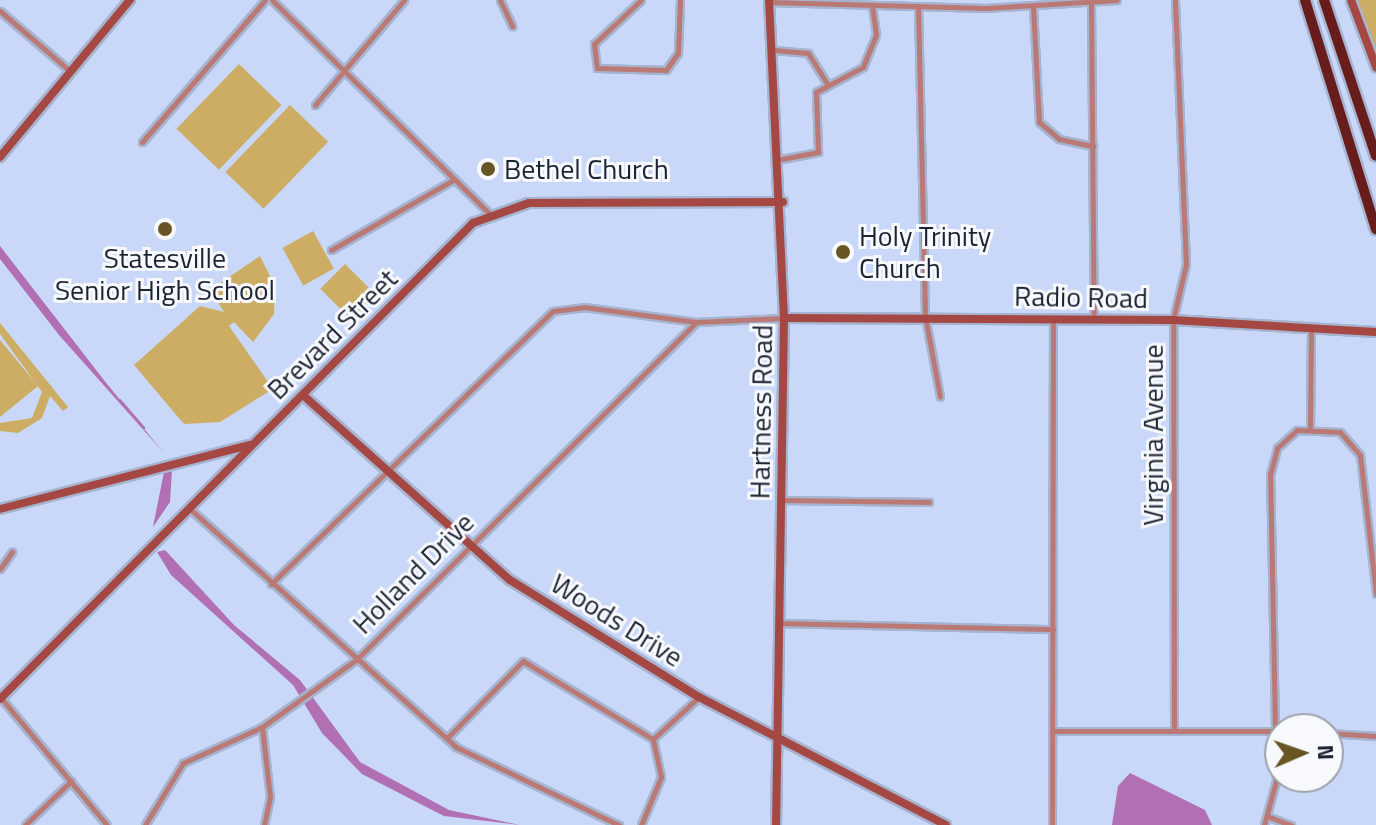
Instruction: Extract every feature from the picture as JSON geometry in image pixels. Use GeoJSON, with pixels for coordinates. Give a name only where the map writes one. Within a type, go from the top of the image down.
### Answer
{"type":"FeatureCollection","features":[{"type":"Feature","properties":{"kind":"highway"},"geometry":{"type":"LineString","coordinates":[[1305,0],[1376,229]]}},
{"type":"Feature","properties":{"kind":"highway"},"geometry":{"type":"LineString","coordinates":[[1324,0],[1376,156]]}},
{"type":"Feature","properties":{"kind":"street"},"geometry":{"type":"LineString","coordinates":[[0,157],[130,0]]}},
{"type":"Feature","properties":{"kind":"street"},"geometry":{"type":"LineString","coordinates":[[142,142],[265,0]]}},
{"type":"Feature","properties":{"kind":"street"},"geometry":{"type":"LineString","coordinates":[[272,0],[489,213],[550,203],[783,202]]}},
{"type":"Feature","properties":{"kind":"street"},"geometry":{"type":"LineString","coordinates":[[315,105],[404,0]]}},
{"type":"Feature","properties":{"kind":"street"},"geometry":{"type":"LineString","coordinates":[[500,0],[512,26]]}},
{"type":"Feature","properties":{"kind":"street"},"geometry":{"type":"LineString","coordinates":[[641,0],[594,44],[597,68],[666,70],[678,53],[680,0]]}},
{"type":"Feature","properties":{"kind":"street"},"geometry":{"type":"LineString","coordinates":[[769,1],[1033,7],[1069,3],[1091,5],[1117,0]]}},
{"type":"Feature","properties":{"kind":"street","name":"Virginia Avenue"},"geometry":{"type":"LineString","coordinates":[[1174,729],[1173,320],[1186,264],[1175,0]]}},
{"type":"Feature","properties":{"kind":"street"},"geometry":{"type":"LineString","coordinates":[[1351,0],[1376,67]]}},
{"type":"Feature","properties":{"kind":"street","name":"Hartness Road"},"geometry":{"type":"LineString","coordinates":[[769,1],[782,159],[784,318],[776,825]]}},
{"type":"Feature","properties":{"kind":"street"},"geometry":{"type":"LineString","coordinates":[[782,159],[817,155],[816,92],[827,83],[863,67],[876,34],[872,5]]}},
{"type":"Feature","properties":{"kind":"street"},"geometry":{"type":"LineString","coordinates":[[1091,5],[1094,319]]}},
{"type":"Feature","properties":{"kind":"street"},"geometry":{"type":"LineString","coordinates":[[918,6],[925,316],[940,397]]}},
{"type":"Feature","properties":{"kind":"street"},"geometry":{"type":"LineString","coordinates":[[1033,7],[1039,122],[1059,139],[1093,146]]}},
{"type":"Feature","properties":{"kind":"street"},"geometry":{"type":"LineString","coordinates":[[0,11],[71,72]]}},
{"type":"Feature","properties":{"kind":"street"},"geometry":{"type":"LineString","coordinates":[[774,50],[808,53],[827,83]]}},
{"type":"Feature","properties":{"kind":"street"},"geometry":{"type":"LineString","coordinates":[[331,250],[453,180]]}},
{"type":"Feature","properties":{"kind":"street","name":"Brevard Street"},"geometry":{"type":"LineString","coordinates":[[1,698],[188,507],[489,213]]}},
{"type":"Feature","properties":{"kind":"street"},"geometry":{"type":"LineString","coordinates":[[271,584],[553,311],[584,307],[696,322],[784,318]]}},
{"type":"Feature","properties":{"kind":"street","name":"Radio Road"},"geometry":{"type":"LineString","coordinates":[[784,318],[925,316],[1173,320],[1376,332]]}},
{"type":"Feature","properties":{"kind":"street"},"geometry":{"type":"LineString","coordinates":[[1052,825],[1053,318]]}},
{"type":"Feature","properties":{"kind":"street","name":"Holland Drive"},"geometry":{"type":"LineString","coordinates":[[145,825],[183,763],[262,727],[313,694],[357,659],[467,546],[696,322]]}},
{"type":"Feature","properties":{"kind":"street"},"geometry":{"type":"LineString","coordinates":[[1310,427],[1311,327]]}},
{"type":"Feature","properties":{"kind":"street","name":"Woods Drive"},"geometry":{"type":"LineString","coordinates":[[304,396],[384,473],[467,546],[699,697],[946,825]]}},
{"type":"Feature","properties":{"kind":"street"},"geometry":{"type":"LineString","coordinates":[[1278,713],[1272,461],[1286,438],[1310,427],[1340,432],[1360,455],[1376,594]]}},
{"type":"Feature","properties":{"kind":"street"},"geometry":{"type":"LineString","coordinates":[[0,509],[251,445]]}},
{"type":"Feature","properties":{"kind":"street"},"geometry":{"type":"LineString","coordinates":[[781,500],[929,502]]}},
{"type":"Feature","properties":{"kind":"street"},"geometry":{"type":"LineString","coordinates":[[188,507],[447,738],[488,767],[619,825]]}},
{"type":"Feature","properties":{"kind":"street"},"geometry":{"type":"LineString","coordinates":[[0,569],[12,552]]}},
{"type":"Feature","properties":{"kind":"street"},"geometry":{"type":"LineString","coordinates":[[780,623],[1053,629]]}},
{"type":"Feature","properties":{"kind":"street"},"geometry":{"type":"LineString","coordinates":[[447,738],[523,661],[653,739],[661,777],[641,825]]}},
{"type":"Feature","properties":{"kind":"street"},"geometry":{"type":"LineString","coordinates":[[653,739],[699,697]]}},
{"type":"Feature","properties":{"kind":"street"},"geometry":{"type":"LineString","coordinates":[[1,698],[107,825]]}},
{"type":"Feature","properties":{"kind":"street"},"geometry":{"type":"LineString","coordinates":[[262,727],[270,797],[264,825]]}},
{"type":"Feature","properties":{"kind":"street"},"geometry":{"type":"LineString","coordinates":[[1052,731],[1264,731]]}},
{"type":"Feature","properties":{"kind":"street"},"geometry":{"type":"LineString","coordinates":[[1344,734],[1376,736]]}},
{"type":"Feature","properties":{"kind":"street"},"geometry":{"type":"LineString","coordinates":[[25,825],[71,781]]}},
{"type":"Feature","properties":{"kind":"street"},"geometry":{"type":"LineString","coordinates":[[1264,825],[1273,793]]}},
{"type":"Feature","properties":{"kind":"street"},"geometry":{"type":"LineString","coordinates":[[1267,816],[1291,825]]}},
{"type":"Feature","properties":{"kind":"shaded area"},"geometry":{"type":"Polygon","coordinates":[[[1355,0],[1376,0],[1376,59],[1355,0]]]}},
{"type":"Feature","properties":{"kind":"shaded area"},"geometry":{"type":"Polygon","coordinates":[[[239,64],[281,105],[219,170],[176,129],[239,64]]]}},
{"type":"Feature","properties":{"kind":"shaded area"},"geometry":{"type":"Polygon","coordinates":[[[290,105],[328,142],[264,209],[225,172],[290,105]]]}},
{"type":"Feature","properties":{"kind":"shaded area"},"geometry":{"type":"Polygon","coordinates":[[[313,231],[334,269],[303,286],[282,248],[313,231]]]}},
{"type":"Feature","properties":{"kind":"shaded area"},"geometry":{"type":"Polygon","coordinates":[[[0,246],[164,453],[59,335],[0,259],[0,246]]]}},
{"type":"Feature","properties":{"kind":"shaded area"},"geometry":{"type":"Polygon","coordinates":[[[260,256],[275,286],[274,314],[253,342],[234,322],[229,326],[273,389],[220,422],[184,424],[134,365],[200,306],[224,312],[210,290],[260,256]]]}},
{"type":"Feature","properties":{"kind":"shaded area"},"geometry":{"type":"Polygon","coordinates":[[[345,264],[376,295],[351,320],[320,289],[345,264]]]}},
{"type":"Feature","properties":{"kind":"shaded area"},"geometry":{"type":"Polygon","coordinates":[[[0,323],[68,407],[63,411],[50,396],[42,418],[18,433],[0,431],[0,423],[32,418],[42,392],[0,334],[0,323]]]}},
{"type":"Feature","properties":{"kind":"shaded area"},"geometry":{"type":"Polygon","coordinates":[[[0,340],[38,386],[0,417],[0,340]]]}},
{"type":"Feature","properties":{"kind":"shaded area"},"geometry":{"type":"Polygon","coordinates":[[[172,470],[170,502],[153,527],[164,472],[172,470]]]}},
{"type":"Feature","properties":{"kind":"shaded area"},"geometry":{"type":"Polygon","coordinates":[[[165,550],[234,625],[300,680],[360,762],[449,810],[520,825],[444,816],[362,774],[322,733],[293,685],[171,575],[157,552],[165,550]]]}},
{"type":"Feature","properties":{"kind":"shaded area"},"geometry":{"type":"Polygon","coordinates":[[[1130,773],[1205,810],[1212,825],[1112,825],[1118,786],[1130,773]]]}},
{"type":"Feature","properties":{"kind":"waterway"},"geometry":{"type":"LineString","coordinates":[[120,400],[144,428]]}},
{"type":"Feature","properties":{"kind":"place","name":"Bethel Church"},"geometry":{"type":"Point","coordinates":[488,169]}},
{"type":"Feature","properties":{"kind":"place","name":"Statesville Senior High School"},"geometry":{"type":"Point","coordinates":[165,229]}},
{"type":"Feature","properties":{"kind":"place","name":"Holy Trinity Church"},"geometry":{"type":"Point","coordinates":[843,252]}}]}
